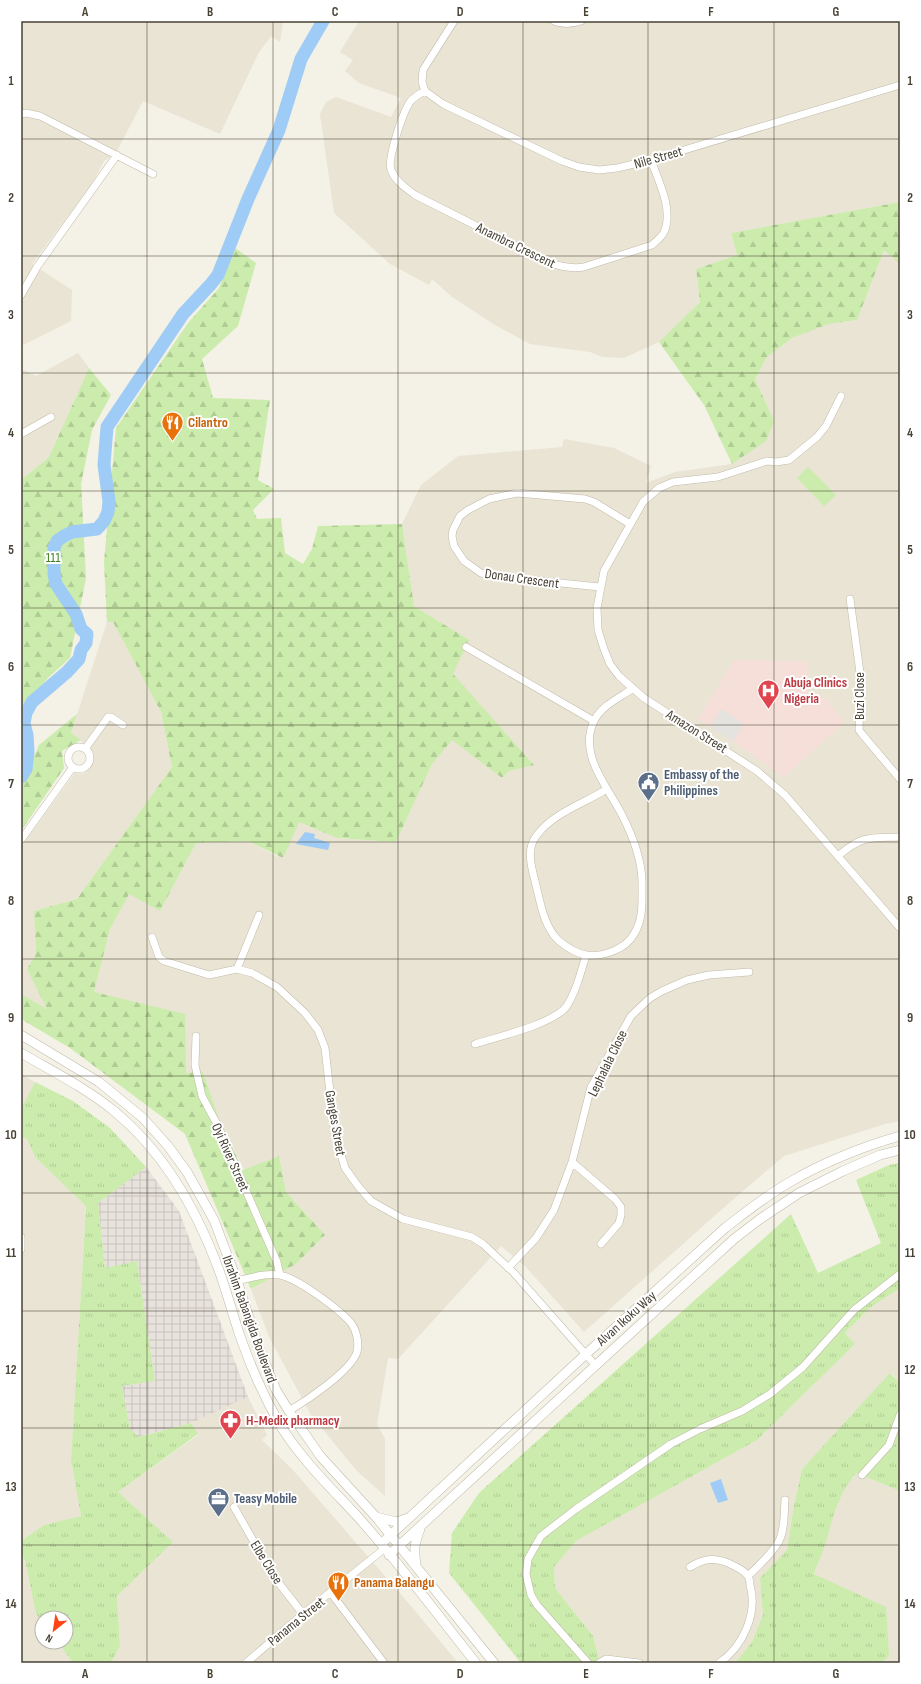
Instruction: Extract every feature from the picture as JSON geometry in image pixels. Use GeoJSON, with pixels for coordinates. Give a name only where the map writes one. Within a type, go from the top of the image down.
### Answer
{"type":"FeatureCollection","features":[{"type":"Feature","properties":{"kind":"street"},"geometry":{"type":"LineString","coordinates":[[425,91],[422,82],[423,70],[454,21]]}},
{"type":"Feature","properties":{"kind":"street"},"geometry":{"type":"LineString","coordinates":[[554,21],[573,24],[581,21]]}},
{"type":"Feature","properties":{"kind":"street","name":"Nile Street"},"geometry":{"type":"LineString","coordinates":[[425,91],[443,104],[562,161],[579,167],[599,170],[651,160],[900,85]]}},
{"type":"Feature","properties":{"kind":"street","name":"Anambra Crescent"},"geometry":{"type":"LineString","coordinates":[[425,91],[416,96],[405,112],[390,154],[390,170],[400,184],[415,195],[548,262],[565,268],[584,267],[652,245],[658,240],[664,232],[667,220],[667,206],[651,160]]}},
{"type":"Feature","properties":{"kind":"street"},"geometry":{"type":"LineString","coordinates":[[21,114],[26,113],[40,116],[153,174]]}},
{"type":"Feature","properties":{"kind":"street"},"geometry":{"type":"LineString","coordinates":[[21,295],[37,267],[117,155]]}},
{"type":"Feature","properties":{"kind":"street","name":"Amazon Street"},"geometry":{"type":"LineString","coordinates":[[841,396],[826,426],[817,437],[790,460],[776,462],[767,461],[718,477],[673,482],[658,488],[643,502],[604,571],[597,608],[598,630],[610,664],[618,676],[632,689],[732,753],[767,778],[785,795],[900,928]]}},
{"type":"Feature","properties":{"kind":"street"},"geometry":{"type":"LineString","coordinates":[[21,434],[51,417]]}},
{"type":"Feature","properties":{"kind":"street","name":"Donau Crescent"},"geometry":{"type":"LineString","coordinates":[[600,587],[481,574],[464,561],[454,546],[452,536],[453,530],[460,516],[468,510],[489,500],[517,493],[585,499],[594,502],[630,524]]}},
{"type":"Feature","properties":{"kind":"street","name":"Buzi Close"},"geometry":{"type":"LineString","coordinates":[[850,598],[861,680],[859,730],[900,779]]}},
{"type":"Feature","properties":{"kind":"street"},"geometry":{"type":"LineString","coordinates":[[466,647],[594,721]]}},
{"type":"Feature","properties":{"kind":"street"},"geometry":{"type":"LineString","coordinates":[[607,789],[557,817],[537,834],[530,852],[534,876],[549,928],[558,940],[578,953],[586,955],[600,955],[617,950],[634,935],[641,918],[643,879],[637,849],[621,813],[594,765],[589,746],[594,721],[606,705],[632,689]]}},
{"type":"Feature","properties":{"kind":"street"},"geometry":{"type":"LineString","coordinates":[[85,749],[108,717],[111,717],[123,726]]}},
{"type":"Feature","properties":{"kind":"street"},"geometry":{"type":"LineString","coordinates":[[75,748],[85,749],[90,756],[87,766],[80,769],[73,767],[69,762],[70,752],[75,748]]}},
{"type":"Feature","properties":{"kind":"street"},"geometry":{"type":"LineString","coordinates":[[21,840],[73,767]]}},
{"type":"Feature","properties":{"kind":"street"},"geometry":{"type":"LineString","coordinates":[[838,856],[859,841],[868,838],[900,838]]}},
{"type":"Feature","properties":{"kind":"street"},"geometry":{"type":"LineString","coordinates":[[152,937],[159,957],[164,961],[209,975],[237,969],[259,915]]}},
{"type":"Feature","properties":{"kind":"street"},"geometry":{"type":"LineString","coordinates":[[475,1044],[539,1024],[558,1014],[565,1008],[569,1001],[586,955]]}},
{"type":"Feature","properties":{"kind":"street","name":"Ganges Street"},"geometry":{"type":"LineString","coordinates":[[237,969],[252,973],[277,987],[305,1013],[318,1030],[325,1048],[334,1128],[345,1168],[371,1201],[403,1219],[472,1237],[492,1252],[508,1268],[596,1366]]}},
{"type":"Feature","properties":{"kind":"street","name":"Lephalala Close"},"geometry":{"type":"LineString","coordinates":[[508,1268],[536,1238],[554,1210],[572,1162],[591,1088],[624,1028],[639,1008],[650,998],[687,980],[709,975],[749,972]]}},
{"type":"Feature","properties":{"kind":"street","name":"Ibrahim Babangida Boulevard"},"geometry":{"type":"LineString","coordinates":[[21,1035],[99,1082],[143,1118],[168,1146],[187,1172],[214,1220],[237,1281],[260,1351],[276,1390],[289,1411],[321,1457],[376,1517],[494,1663]]}},
{"type":"Feature","properties":{"kind":"street","name":"Oyi River Street"},"geometry":{"type":"LineString","coordinates":[[196,1036],[195,1065],[202,1096],[218,1126],[277,1262],[280,1275]]}},
{"type":"Feature","properties":{"kind":"street","name":"Ibrahim Babangida Boulevard"},"geometry":{"type":"LineString","coordinates":[[21,1053],[89,1093],[114,1111],[138,1133],[168,1169],[206,1238],[220,1273],[243,1344],[258,1382],[283,1430],[385,1550],[476,1663]]}},
{"type":"Feature","properties":{"kind":"street","name":"Alvan Ikoku Way"},"geometry":{"type":"LineString","coordinates":[[385,1550],[391,1535],[586,1354],[725,1228],[790,1182],[803,1175],[874,1143],[900,1136]]}},
{"type":"Feature","properties":{"kind":"street","name":"Alvan Ikoku Way"},"geometry":{"type":"LineString","coordinates":[[385,1550],[400,1546],[734,1239],[760,1218],[799,1193],[843,1171],[880,1156],[900,1150]]}},
{"type":"Feature","properties":{"kind":"street"},"geometry":{"type":"LineString","coordinates":[[572,1162],[615,1199],[621,1207],[619,1223],[601,1244]]}},
{"type":"Feature","properties":{"kind":"street"},"geometry":{"type":"LineString","coordinates":[[21,1237],[21,1249]]}},
{"type":"Feature","properties":{"kind":"street"},"geometry":{"type":"LineString","coordinates":[[237,1281],[266,1274],[280,1275],[294,1280],[336,1308],[351,1324],[356,1333],[358,1342],[357,1352],[354,1358],[335,1378],[310,1399],[289,1411]]}},
{"type":"Feature","properties":{"kind":"street"},"geometry":{"type":"LineString","coordinates":[[588,1663],[531,1596],[526,1574],[528,1559],[541,1536],[576,1509],[671,1444],[700,1429],[742,1411],[770,1394],[803,1367],[854,1310],[900,1274]]}},
{"type":"Feature","properties":{"kind":"street"},"geometry":{"type":"LineString","coordinates":[[862,1475],[884,1453],[889,1445],[900,1415]]}},
{"type":"Feature","properties":{"kind":"street"},"geometry":{"type":"LineString","coordinates":[[748,1576],[771,1552],[779,1540],[783,1527],[786,1500]]}},
{"type":"Feature","properties":{"kind":"street","name":"Elbe Close"},"geometry":{"type":"LineString","coordinates":[[234,1507],[274,1577],[303,1614]]}},
{"type":"Feature","properties":{"kind":"street"},"geometry":{"type":"LineString","coordinates":[[376,1517],[398,1522],[411,1517]]}},
{"type":"Feature","properties":{"kind":"street"},"geometry":{"type":"LineString","coordinates":[[416,1566],[414,1551],[415,1542],[421,1526]]}},
{"type":"Feature","properties":{"kind":"street","name":"Panama Street"},"geometry":{"type":"LineString","coordinates":[[246,1663],[303,1614],[385,1550]]}},
{"type":"Feature","properties":{"kind":"street"},"geometry":{"type":"LineString","coordinates":[[690,1567],[706,1559],[719,1560],[739,1568],[748,1576],[753,1594],[749,1621],[738,1644],[719,1663]]}},
{"type":"Feature","properties":{"kind":"street"},"geometry":{"type":"LineString","coordinates":[[331,1593],[384,1663]]}},
{"type":"Feature","properties":{"kind":"street"},"geometry":{"type":"LineString","coordinates":[[599,1663],[606,1659],[639,1663]]}},
{"type":"Feature","properties":{"kind":"shaded area"},"geometry":{"type":"Polygon","coordinates":[[[21,21],[283,21],[280,42],[271,36],[258,54],[220,134],[143,101],[116,153],[104,161],[92,184],[32,264],[72,290],[71,321],[21,346],[21,21]]]}},
{"type":"Feature","properties":{"kind":"shaded area"},"geometry":{"type":"Polygon","coordinates":[[[359,21],[900,21],[900,202],[731,233],[737,255],[696,269],[700,302],[659,342],[624,358],[602,357],[590,352],[530,344],[495,325],[452,297],[432,279],[429,285],[390,264],[334,213],[320,114],[326,102],[336,97],[391,117],[401,98],[359,83],[345,71],[353,60],[340,52],[359,21]]]}},
{"type":"Feature","properties":{"kind":"shaded area"},"geometry":{"type":"Polygon","coordinates":[[[884,249],[900,264],[900,1121],[885,1124],[784,1156],[584,1332],[525,1266],[501,1246],[398,1359],[388,1358],[377,1424],[385,1439],[385,1496],[356,1470],[311,1415],[269,1337],[251,1289],[296,1264],[325,1235],[286,1192],[279,1156],[244,1170],[219,1119],[203,1072],[186,1073],[94,992],[110,929],[129,893],[160,911],[196,843],[248,841],[278,857],[299,822],[337,838],[396,842],[432,764],[452,739],[502,778],[509,771],[534,765],[452,674],[468,640],[414,606],[402,524],[421,485],[458,456],[562,447],[564,439],[614,448],[651,466],[646,483],[675,472],[732,464],[774,421],[755,379],[767,357],[792,338],[829,324],[857,320],[884,249]]]}},
{"type":"Feature","properties":{"kind":"shaded area"},"geometry":{"type":"Polygon","coordinates":[[[78,353],[89,368],[49,457],[21,480],[21,372],[24,370],[36,376],[78,353]]]}},
{"type":"Feature","properties":{"kind":"shaded area"},"geometry":{"type":"Polygon","coordinates":[[[107,622],[113,622],[161,712],[172,767],[77,899],[34,911],[36,954],[27,969],[48,1010],[21,994],[21,847],[75,773],[81,774],[86,772],[93,763],[94,754],[91,749],[71,733],[107,622]]]}},
{"type":"Feature","properties":{"kind":"shaded area","name":"Abuja Clinics Nigeria"},"geometry":{"type":"Polygon","coordinates":[[[734,660],[808,661],[807,699],[817,694],[822,695],[845,722],[784,777],[733,741],[698,719],[734,660]]]}},
{"type":"Feature","properties":{"kind":"shaded area"},"geometry":{"type":"Polygon","coordinates":[[[721,709],[744,724],[733,741],[710,727],[721,709]]]}},
{"type":"Feature","properties":{"kind":"shaded area"},"geometry":{"type":"Polygon","coordinates":[[[21,1074],[35,1082],[21,1109],[21,1074]]]}},
{"type":"Feature","properties":{"kind":"shaded area"},"geometry":{"type":"Polygon","coordinates":[[[21,1137],[27,1139],[35,1157],[86,1205],[71,1460],[81,1516],[44,1525],[21,1541],[21,1137]]]}},
{"type":"Feature","properties":{"kind":"shaded area"},"geometry":{"type":"Polygon","coordinates":[[[146,1167],[179,1211],[248,1397],[191,1423],[138,1437],[130,1429],[122,1386],[155,1381],[137,1261],[105,1269],[98,1203],[146,1167]]]}},
{"type":"Feature","properties":{"kind":"shaded area"},"geometry":{"type":"Polygon","coordinates":[[[900,1288],[900,1383],[891,1373],[802,1469],[794,1505],[787,1550],[760,1578],[763,1615],[752,1642],[735,1663],[600,1663],[593,1636],[555,1588],[554,1567],[576,1541],[757,1440],[855,1344],[845,1333],[871,1307],[900,1288]]]}},
{"type":"Feature","properties":{"kind":"shaded area"},"geometry":{"type":"Polygon","coordinates":[[[248,1397],[267,1435],[262,1440],[292,1469],[411,1606],[458,1663],[111,1663],[120,1646],[117,1596],[173,1542],[118,1492],[198,1435],[191,1423],[248,1397]]]}},
{"type":"Feature","properties":{"kind":"shaded area"},"geometry":{"type":"Polygon","coordinates":[[[856,1473],[900,1491],[900,1663],[881,1663],[889,1656],[814,1574],[825,1545],[835,1507],[847,1484],[856,1473]]]}},
{"type":"Feature","properties":{"kind":"shaded area"},"geometry":{"type":"Polygon","coordinates":[[[21,1554],[25,1560],[35,1610],[34,1650],[64,1650],[73,1663],[21,1663],[21,1554]]]}},
{"type":"Feature","properties":{"kind":"green space"},"geometry":{"type":"Polygon","coordinates":[[[900,202],[900,264],[884,250],[857,320],[829,324],[792,338],[767,357],[755,379],[774,421],[766,441],[732,464],[704,405],[659,342],[700,302],[696,269],[737,255],[731,233],[900,202]]]}},
{"type":"Feature","properties":{"kind":"green space"},"geometry":{"type":"Polygon","coordinates":[[[235,248],[256,263],[238,326],[202,359],[213,398],[270,400],[258,480],[274,489],[253,510],[257,519],[281,518],[285,553],[303,564],[312,549],[318,526],[402,524],[414,606],[469,640],[453,674],[534,765],[509,771],[502,778],[452,740],[432,764],[396,842],[337,838],[299,822],[283,858],[248,841],[196,843],[160,911],[129,894],[110,929],[94,992],[185,1014],[186,1073],[203,1072],[219,1119],[243,1170],[279,1156],[286,1192],[325,1235],[296,1264],[251,1289],[185,1134],[70,1048],[21,1019],[21,994],[47,1009],[27,969],[36,954],[34,911],[77,899],[172,767],[161,712],[113,622],[107,622],[104,562],[116,428],[188,323],[219,288],[235,248]]]}},
{"type":"Feature","properties":{"kind":"green space","name":"111"},"geometry":{"type":"Polygon","coordinates":[[[89,368],[111,395],[92,430],[81,484],[86,578],[70,658],[49,677],[21,710],[21,480],[49,457],[89,368]]]}},
{"type":"Feature","properties":{"kind":"green space"},"geometry":{"type":"Polygon","coordinates":[[[808,467],[836,495],[824,506],[797,478],[808,467]]]}},
{"type":"Feature","properties":{"kind":"green space"},"geometry":{"type":"Polygon","coordinates":[[[77,714],[71,733],[81,740],[62,751],[64,768],[21,831],[21,788],[39,745],[77,714]]]}},
{"type":"Feature","properties":{"kind":"green space"},"geometry":{"type":"Polygon","coordinates":[[[35,1082],[73,1101],[110,1128],[146,1167],[98,1203],[105,1268],[137,1261],[155,1381],[122,1386],[130,1429],[139,1437],[191,1423],[198,1434],[118,1492],[173,1542],[117,1596],[120,1646],[111,1663],[73,1663],[64,1650],[74,1650],[74,1610],[35,1610],[25,1560],[21,1554],[21,1541],[44,1525],[81,1516],[71,1460],[86,1206],[35,1157],[27,1139],[21,1137],[21,1109],[35,1082]]]}},
{"type":"Feature","properties":{"kind":"green space"},"geometry":{"type":"Polygon","coordinates":[[[900,1163],[900,1288],[871,1307],[845,1333],[855,1344],[757,1440],[576,1541],[554,1567],[555,1588],[593,1636],[600,1663],[521,1663],[449,1573],[452,1533],[479,1493],[791,1214],[818,1273],[881,1243],[856,1180],[889,1165],[900,1163]]]}},
{"type":"Feature","properties":{"kind":"green space"},"geometry":{"type":"Polygon","coordinates":[[[890,1373],[900,1383],[900,1491],[856,1473],[849,1482],[840,1499],[833,1516],[824,1549],[814,1574],[886,1607],[889,1656],[881,1663],[735,1663],[752,1642],[763,1615],[760,1578],[787,1550],[794,1505],[802,1469],[890,1373]]]}},
{"type":"Feature","properties":{"kind":"water"},"geometry":{"type":"Polygon","coordinates":[[[305,832],[315,834],[314,838],[330,843],[328,850],[296,844],[305,832]]]}},
{"type":"Feature","properties":{"kind":"water"},"geometry":{"type":"Polygon","coordinates":[[[721,1479],[728,1500],[718,1503],[710,1483],[721,1479]]]}},
{"type":"Feature","properties":{"kind":"waterway"},"geometry":{"type":"LineString","coordinates":[[21,777],[26,769],[28,752],[27,735],[24,723],[26,713],[32,702],[67,672],[79,659],[81,650],[86,643],[87,634],[81,629],[76,614],[56,584],[54,574],[54,548],[57,541],[64,536],[72,532],[97,529],[104,521],[108,512],[109,501],[104,465],[107,427],[183,314],[218,275],[248,199],[279,130],[301,59],[323,21]]}},
{"type":"Feature","properties":{"kind":"place","name":"Cilantro"},"geometry":{"type":"Point","coordinates":[172,442]}},
{"type":"Feature","properties":{"kind":"place","name":"Abuja Clinics Nigeria"},"geometry":{"type":"Point","coordinates":[769,710]}},
{"type":"Feature","properties":{"kind":"place","name":"Embassy of the Philippines"},"geometry":{"type":"Point","coordinates":[648,802]}},
{"type":"Feature","properties":{"kind":"place","name":"H-Medix pharmacy"},"geometry":{"type":"Point","coordinates":[230,1440]}},
{"type":"Feature","properties":{"kind":"place","name":"Teasy Mobile"},"geometry":{"type":"Point","coordinates":[219,1518]}},
{"type":"Feature","properties":{"kind":"place","name":"Panama Balangu"},"geometry":{"type":"Point","coordinates":[339,1602]}}]}
